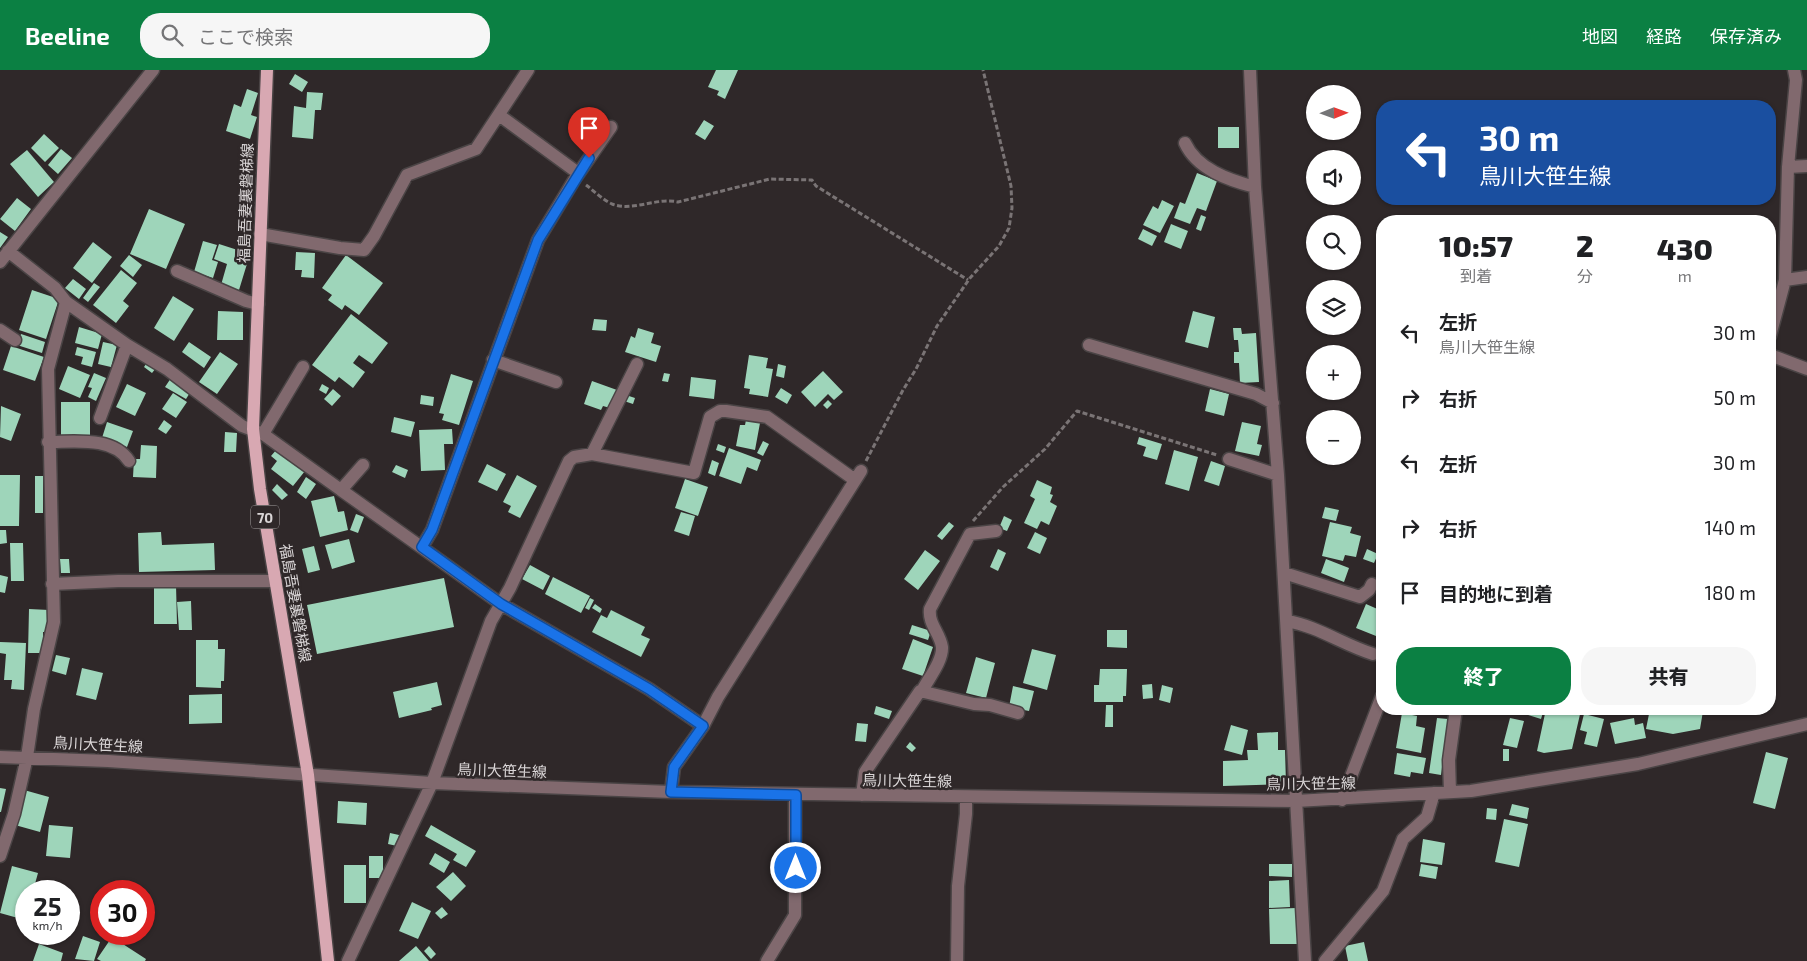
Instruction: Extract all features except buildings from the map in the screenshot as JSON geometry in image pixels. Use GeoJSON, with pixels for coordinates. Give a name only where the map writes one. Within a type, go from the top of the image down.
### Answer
{"type":"FeatureCollection","features":[{"type":"Feature","properties":{"kind":"main road","name":"福島吾妻裏磐梯線"},"geometry":{"type":"LineString","coordinates":[[267,70],[258,304],[260,489],[308,775],[328,961]]}},
{"type":"Feature","properties":{"kind":"street"},"geometry":{"type":"LineString","coordinates":[[0,262],[152,70]]}},
{"type":"Feature","properties":{"kind":"street"},"geometry":{"type":"LineString","coordinates":[[260,234],[340,248],[364,250],[374,236],[407,176],[476,149],[528,70]]}},
{"type":"Feature","properties":{"kind":"street"},"geometry":{"type":"LineString","coordinates":[[1776,314],[1785,280],[1788,167],[1796,80],[1794,70]]}},
{"type":"Feature","properties":{"kind":"street"},"geometry":{"type":"LineString","coordinates":[[1253,72],[1255,187],[1278,474],[1305,961]]}},
{"type":"Feature","properties":{"kind":"street"},"geometry":{"type":"LineString","coordinates":[[499,115],[577,175]]}},
{"type":"Feature","properties":{"kind":"street"},"geometry":{"type":"LineString","coordinates":[[422,547],[432,530],[538,240],[577,175],[610,128]]}},
{"type":"Feature","properties":{"kind":"street"},"geometry":{"type":"LineString","coordinates":[[1185,143],[1190,155],[1214,172],[1235,182],[1255,187]]}},
{"type":"Feature","properties":{"kind":"street"},"geometry":{"type":"LineString","coordinates":[[1788,167],[1807,166]]}},
{"type":"Feature","properties":{"kind":"street"},"geometry":{"type":"LineString","coordinates":[[8,250],[55,288],[66,302],[127,345],[167,370],[242,426],[258,432],[501,604],[649,689],[703,726]]}},
{"type":"Feature","properties":{"kind":"street"},"geometry":{"type":"LineString","coordinates":[[178,271],[246,302],[258,304]]}},
{"type":"Feature","properties":{"kind":"street"},"geometry":{"type":"LineString","coordinates":[[1785,280],[1807,277]]}},
{"type":"Feature","properties":{"kind":"street"},"geometry":{"type":"LineString","coordinates":[[0,856],[14,814],[27,757],[34,709],[54,622],[48,442],[48,369],[66,302]]}},
{"type":"Feature","properties":{"kind":"street"},"geometry":{"type":"LineString","coordinates":[[0,330],[15,340]]}},
{"type":"Feature","properties":{"kind":"street"},"geometry":{"type":"LineString","coordinates":[[100,418],[127,345]]}},
{"type":"Feature","properties":{"kind":"street"},"geometry":{"type":"LineString","coordinates":[[1088,345],[1256,394],[1273,403]]}},
{"type":"Feature","properties":{"kind":"street"},"geometry":{"type":"LineString","coordinates":[[1776,357],[1807,369]]}},
{"type":"Feature","properties":{"kind":"street"},"geometry":{"type":"LineString","coordinates":[[493,360],[556,382]]}},
{"type":"Feature","properties":{"kind":"street"},"geometry":{"type":"LineString","coordinates":[[592,454],[637,364]]}},
{"type":"Feature","properties":{"kind":"street"},"geometry":{"type":"LineString","coordinates":[[258,432],[302,367]]}},
{"type":"Feature","properties":{"kind":"street"},"geometry":{"type":"LineString","coordinates":[[348,961],[432,783],[490,621],[510,588],[569,461],[574,456],[592,454],[694,473],[710,417],[720,411],[726,411],[767,417],[858,475],[718,697],[703,726],[674,767],[671,792]]}},
{"type":"Feature","properties":{"kind":"street"},"geometry":{"type":"LineString","coordinates":[[48,442],[101,444],[117,450],[129,461]]}},
{"type":"Feature","properties":{"kind":"street"},"geometry":{"type":"LineString","coordinates":[[1229,459],[1278,474]]}},
{"type":"Feature","properties":{"kind":"street"},"geometry":{"type":"LineString","coordinates":[[341,490],[363,465]]}},
{"type":"Feature","properties":{"kind":"street"},"geometry":{"type":"LineString","coordinates":[[862,795],[865,772],[920,691],[922,691],[941,652],[941,644],[930,622],[930,609],[970,534],[974,532],[996,531]]}},
{"type":"Feature","properties":{"kind":"street"},"geometry":{"type":"LineString","coordinates":[[1284,573],[1360,597],[1369,590],[1372,584]]}},
{"type":"Feature","properties":{"kind":"street"},"geometry":{"type":"LineString","coordinates":[[52,584],[118,581],[276,580]]}},
{"type":"Feature","properties":{"kind":"street"},"geometry":{"type":"LineString","coordinates":[[1287,620],[1300,623],[1357,649],[1373,654]]}},
{"type":"Feature","properties":{"kind":"street"},"geometry":{"type":"LineString","coordinates":[[922,691],[974,704],[990,705],[1018,713]]}},
{"type":"Feature","properties":{"kind":"street"},"geometry":{"type":"LineString","coordinates":[[1342,800],[1376,712]]}},
{"type":"Feature","properties":{"kind":"street"},"geometry":{"type":"LineString","coordinates":[[1450,792],[1450,760],[1455,715]]}},
{"type":"Feature","properties":{"kind":"street","name":"鳥川大笹生線"},"geometry":{"type":"LineString","coordinates":[[0,757],[27,757],[432,783],[671,792],[1296,801],[1342,800],[1450,792],[1638,764],[1807,724]]}},
{"type":"Feature","properties":{"kind":"street"},"geometry":{"type":"LineString","coordinates":[[1325,961],[1383,891],[1403,839],[1427,817],[1434,793]]}},
{"type":"Feature","properties":{"kind":"street"},"geometry":{"type":"LineString","coordinates":[[766,961],[795,915],[796,795]]}},
{"type":"Feature","properties":{"kind":"street"},"geometry":{"type":"LineString","coordinates":[[957,961],[958,886],[966,819],[966,796]]}},
{"type":"Feature","properties":{"kind":"path"},"geometry":{"type":"LineString","coordinates":[[858,475],[895,403],[916,369],[929,339],[968,280],[1001,241],[1009,228],[1012,208],[1008,176],[983,70]]}},
{"type":"Feature","properties":{"kind":"path"},"geometry":{"type":"LineString","coordinates":[[577,175],[611,204],[621,206],[670,200],[678,202],[770,179],[812,180],[816,186],[968,280]]}},
{"type":"Feature","properties":{"kind":"path"},"geometry":{"type":"LineString","coordinates":[[974,532],[974,519],[1003,487],[1045,449],[1076,411],[1229,459]]}},
{"type":"Feature","properties":{"kind":"route"},"geometry":{"type":"LineString","coordinates":[[589,158],[576,176],[538,240],[471,418],[432,530],[422,547],[501,604],[588,656],[649,689],[703,726],[674,767],[671,792],[796,795],[796,868]]}}]}
